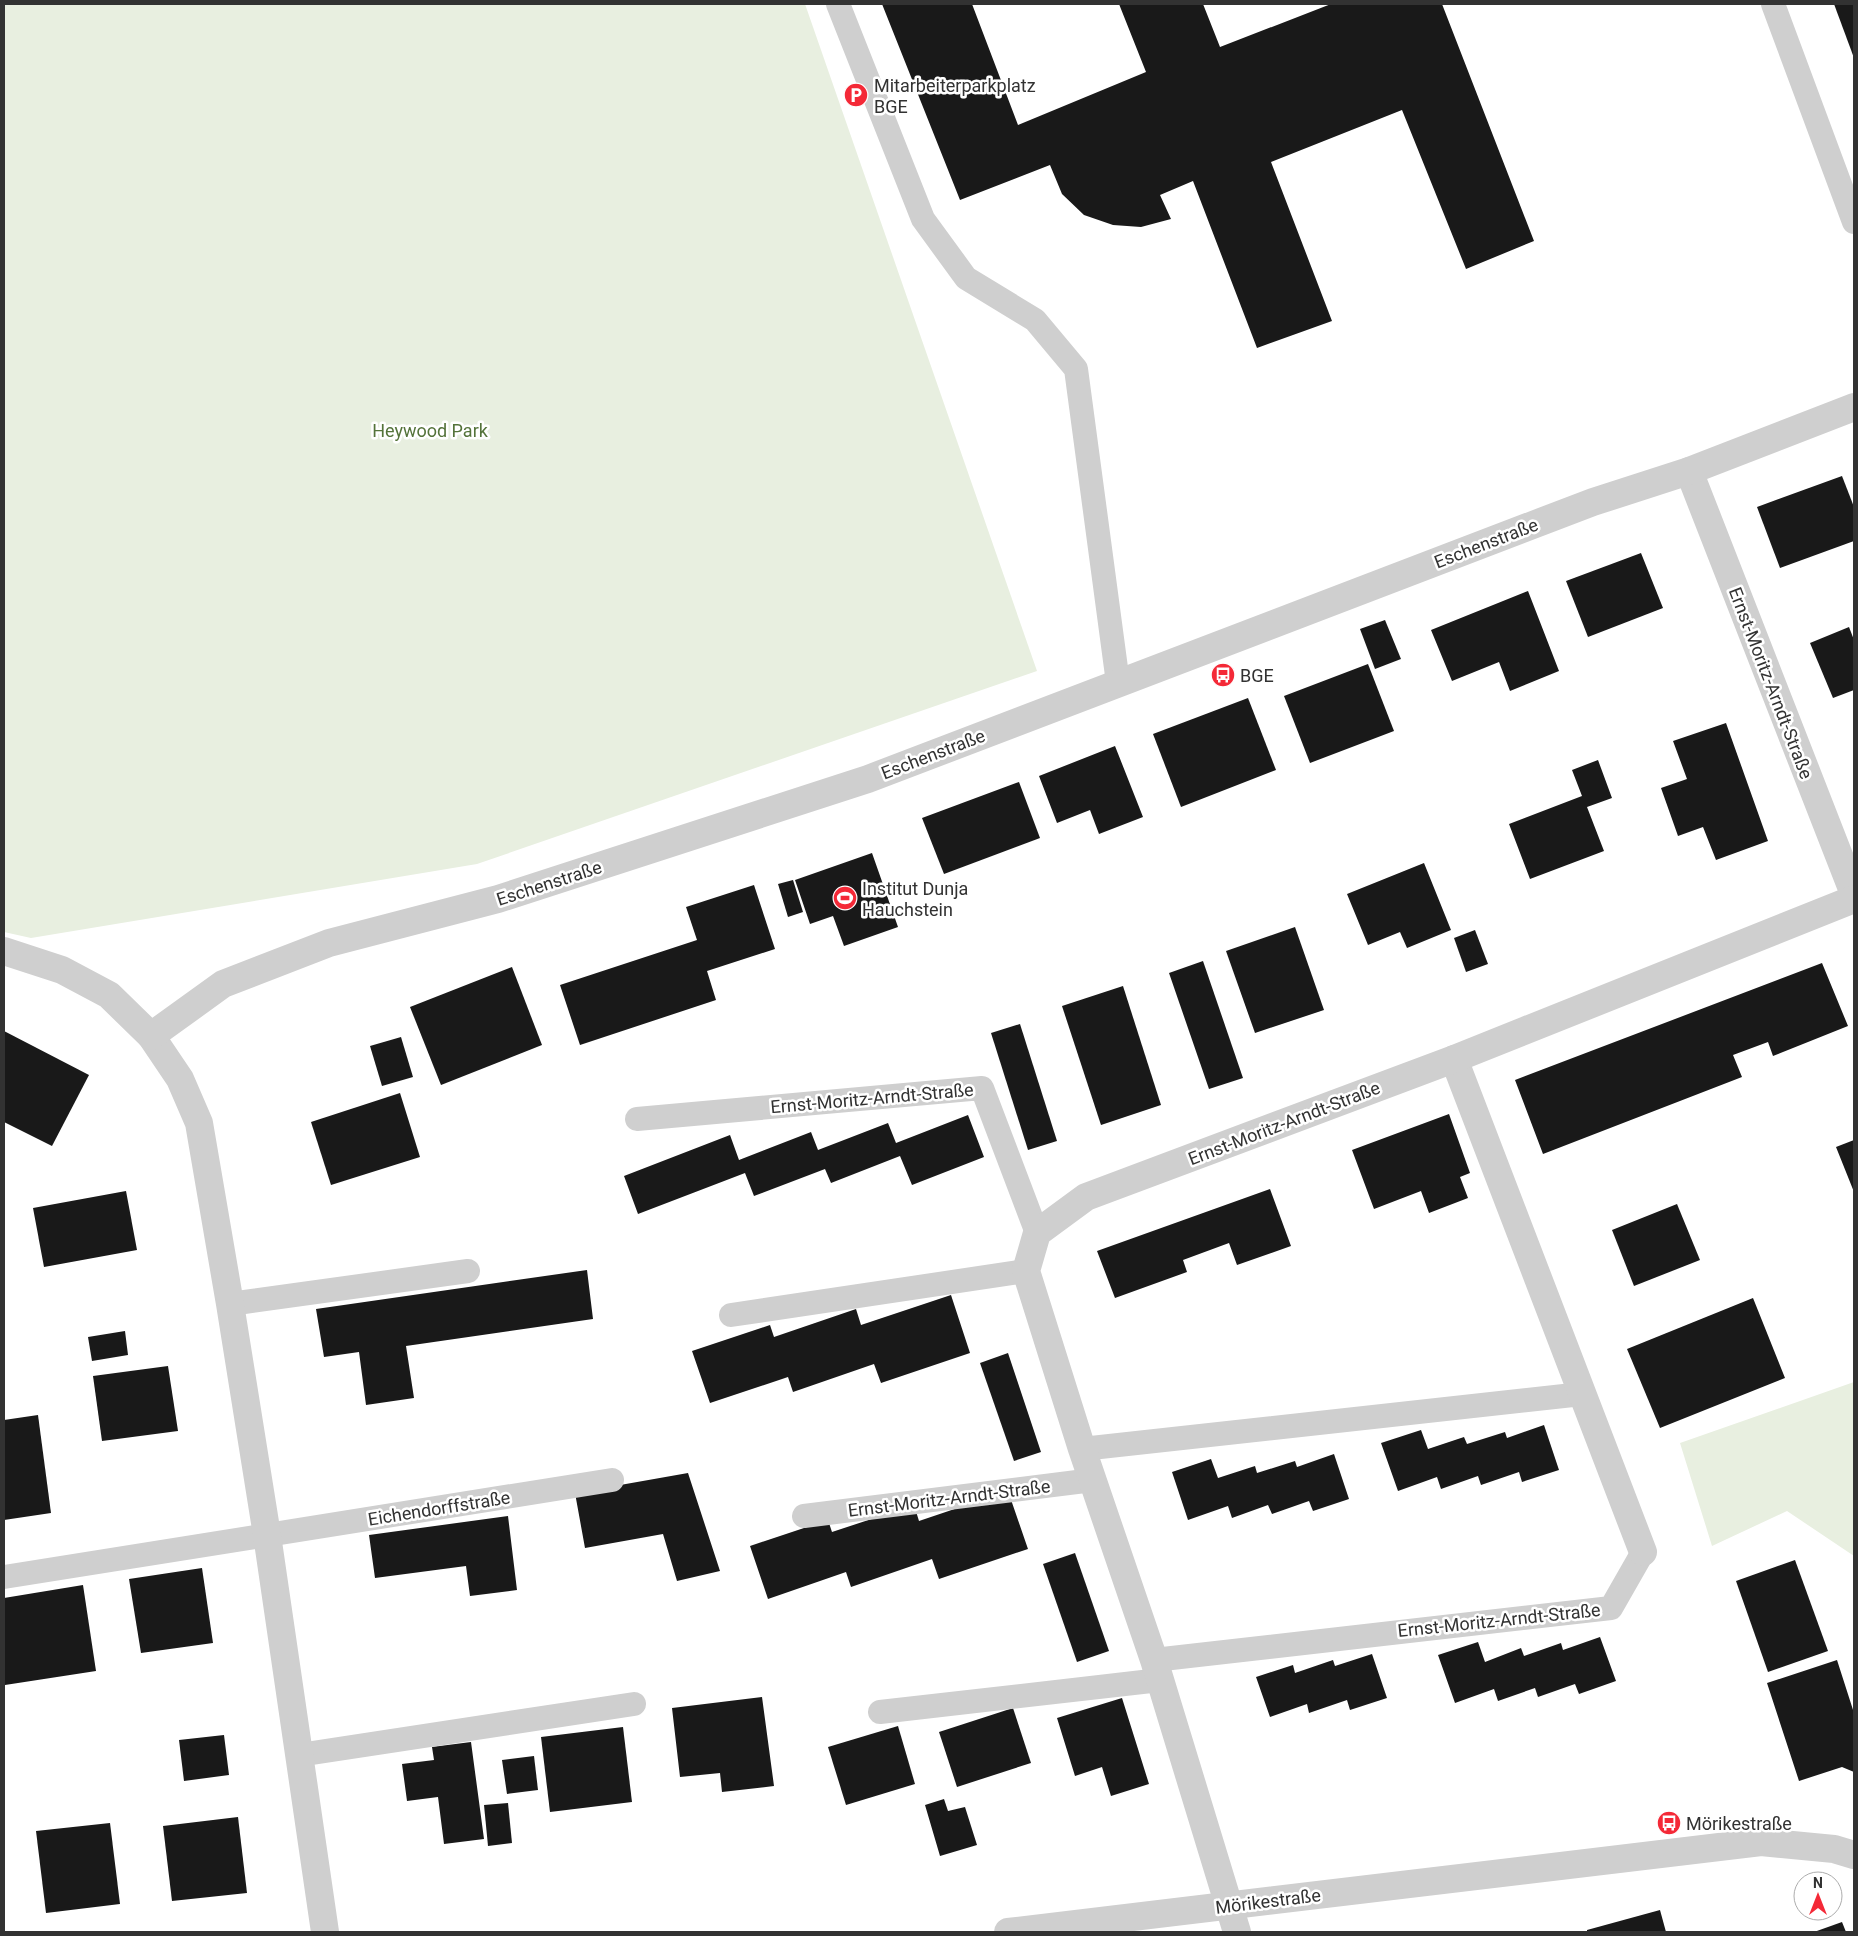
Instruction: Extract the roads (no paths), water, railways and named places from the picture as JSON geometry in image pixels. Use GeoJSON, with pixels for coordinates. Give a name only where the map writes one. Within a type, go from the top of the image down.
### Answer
{"type":"FeatureCollection","features":[{"type":"Feature","properties":{"kind":"street","name":"Eschenstraße"},"geometry":{"type":"LineString","coordinates":[[151,1036],[223,984],[329,943],[498,900],[840,788],[1593,502],[1689,471],[1854,407]]}},
{"type":"Feature","properties":{"kind":"street","name":"Ernst-Moritz-Arndt-Straße"},"geometry":{"type":"LineString","coordinates":[[1689,471],[1854,894]]}},
{"type":"Feature","properties":{"kind":"street","name":"Ernst-Moritz-Arndt-Straße"},"geometry":{"type":"LineString","coordinates":[[1037,1232],[1086,1197],[1454,1059],[1854,900]]}},
{"type":"Feature","properties":{"kind":"street"},"geometry":{"type":"LineString","coordinates":[[4,951],[62,970],[109,995],[151,1036],[180,1079],[198,1124],[230,1304],[325,1932]]}},
{"type":"Feature","properties":{"kind":"street","name":"Ernst-Moritz-Arndt-Straße"},"geometry":{"type":"LineString","coordinates":[[1454,1059],[1643,1552]]}},
{"type":"Feature","properties":{"kind":"street"},"geometry":{"type":"LineString","coordinates":[[1037,1232],[1026,1271],[1082,1449],[1157,1670],[1237,1932]]}},
{"type":"Feature","properties":{"kind":"street","name":"Mörikestraße"},"geometry":{"type":"LineString","coordinates":[[1008,1932],[1761,1842],[1834,1849],[1854,1855]]}},
{"type":"Feature","properties":{"kind":"lane"},"geometry":{"type":"LineString","coordinates":[[838,4],[923,219],[966,278],[1035,320],[1076,369],[1118,683]]}},
{"type":"Feature","properties":{"kind":"lane"},"geometry":{"type":"LineString","coordinates":[[1773,4],[1854,222]]}},
{"type":"Feature","properties":{"kind":"lane","name":"Ernst-Moritz-Arndt-Straße"},"geometry":{"type":"LineString","coordinates":[[637,1119],[982,1088],[1037,1232]]}},
{"type":"Feature","properties":{"kind":"lane"},"geometry":{"type":"LineString","coordinates":[[230,1304],[468,1271]]}},
{"type":"Feature","properties":{"kind":"lane"},"geometry":{"type":"LineString","coordinates":[[731,1315],[1026,1271]]}},
{"type":"Feature","properties":{"kind":"lane"},"geometry":{"type":"LineString","coordinates":[[1082,1449],[1582,1394]]}},
{"type":"Feature","properties":{"kind":"lane","name":"Eichendorffstraße"},"geometry":{"type":"LineString","coordinates":[[4,1577],[612,1480]]}},
{"type":"Feature","properties":{"kind":"lane","name":"Ernst-Moritz-Arndt-Straße"},"geometry":{"type":"LineString","coordinates":[[804,1516],[1093,1480]]}},
{"type":"Feature","properties":{"kind":"lane","name":"Ernst-Moritz-Arndt-Straße"},"geometry":{"type":"LineString","coordinates":[[880,1712],[1157,1670],[1611,1608],[1643,1552]]}},
{"type":"Feature","properties":{"kind":"lane"},"geometry":{"type":"LineString","coordinates":[[299,1755],[634,1704]]}},
{"type":"Feature","properties":{"kind":"place","name":"Mitarbeiterparkplatz BGE"},"geometry":{"type":"Point","coordinates":[856,95]}},
{"type":"Feature","properties":{"kind":"place","name":"BGE"},"geometry":{"type":"Point","coordinates":[1223,675]}},
{"type":"Feature","properties":{"kind":"place","name":"Institut Dunja Hauchstein"},"geometry":{"type":"Point","coordinates":[845,898]}},
{"type":"Feature","properties":{"kind":"place","name":"Mörikestraße"},"geometry":{"type":"Point","coordinates":[1669,1823]}},
{"type":"Feature","properties":{"kind":"park label","name":"Heywood Park"},"geometry":{"type":"Point","coordinates":[430,430]}}]}
